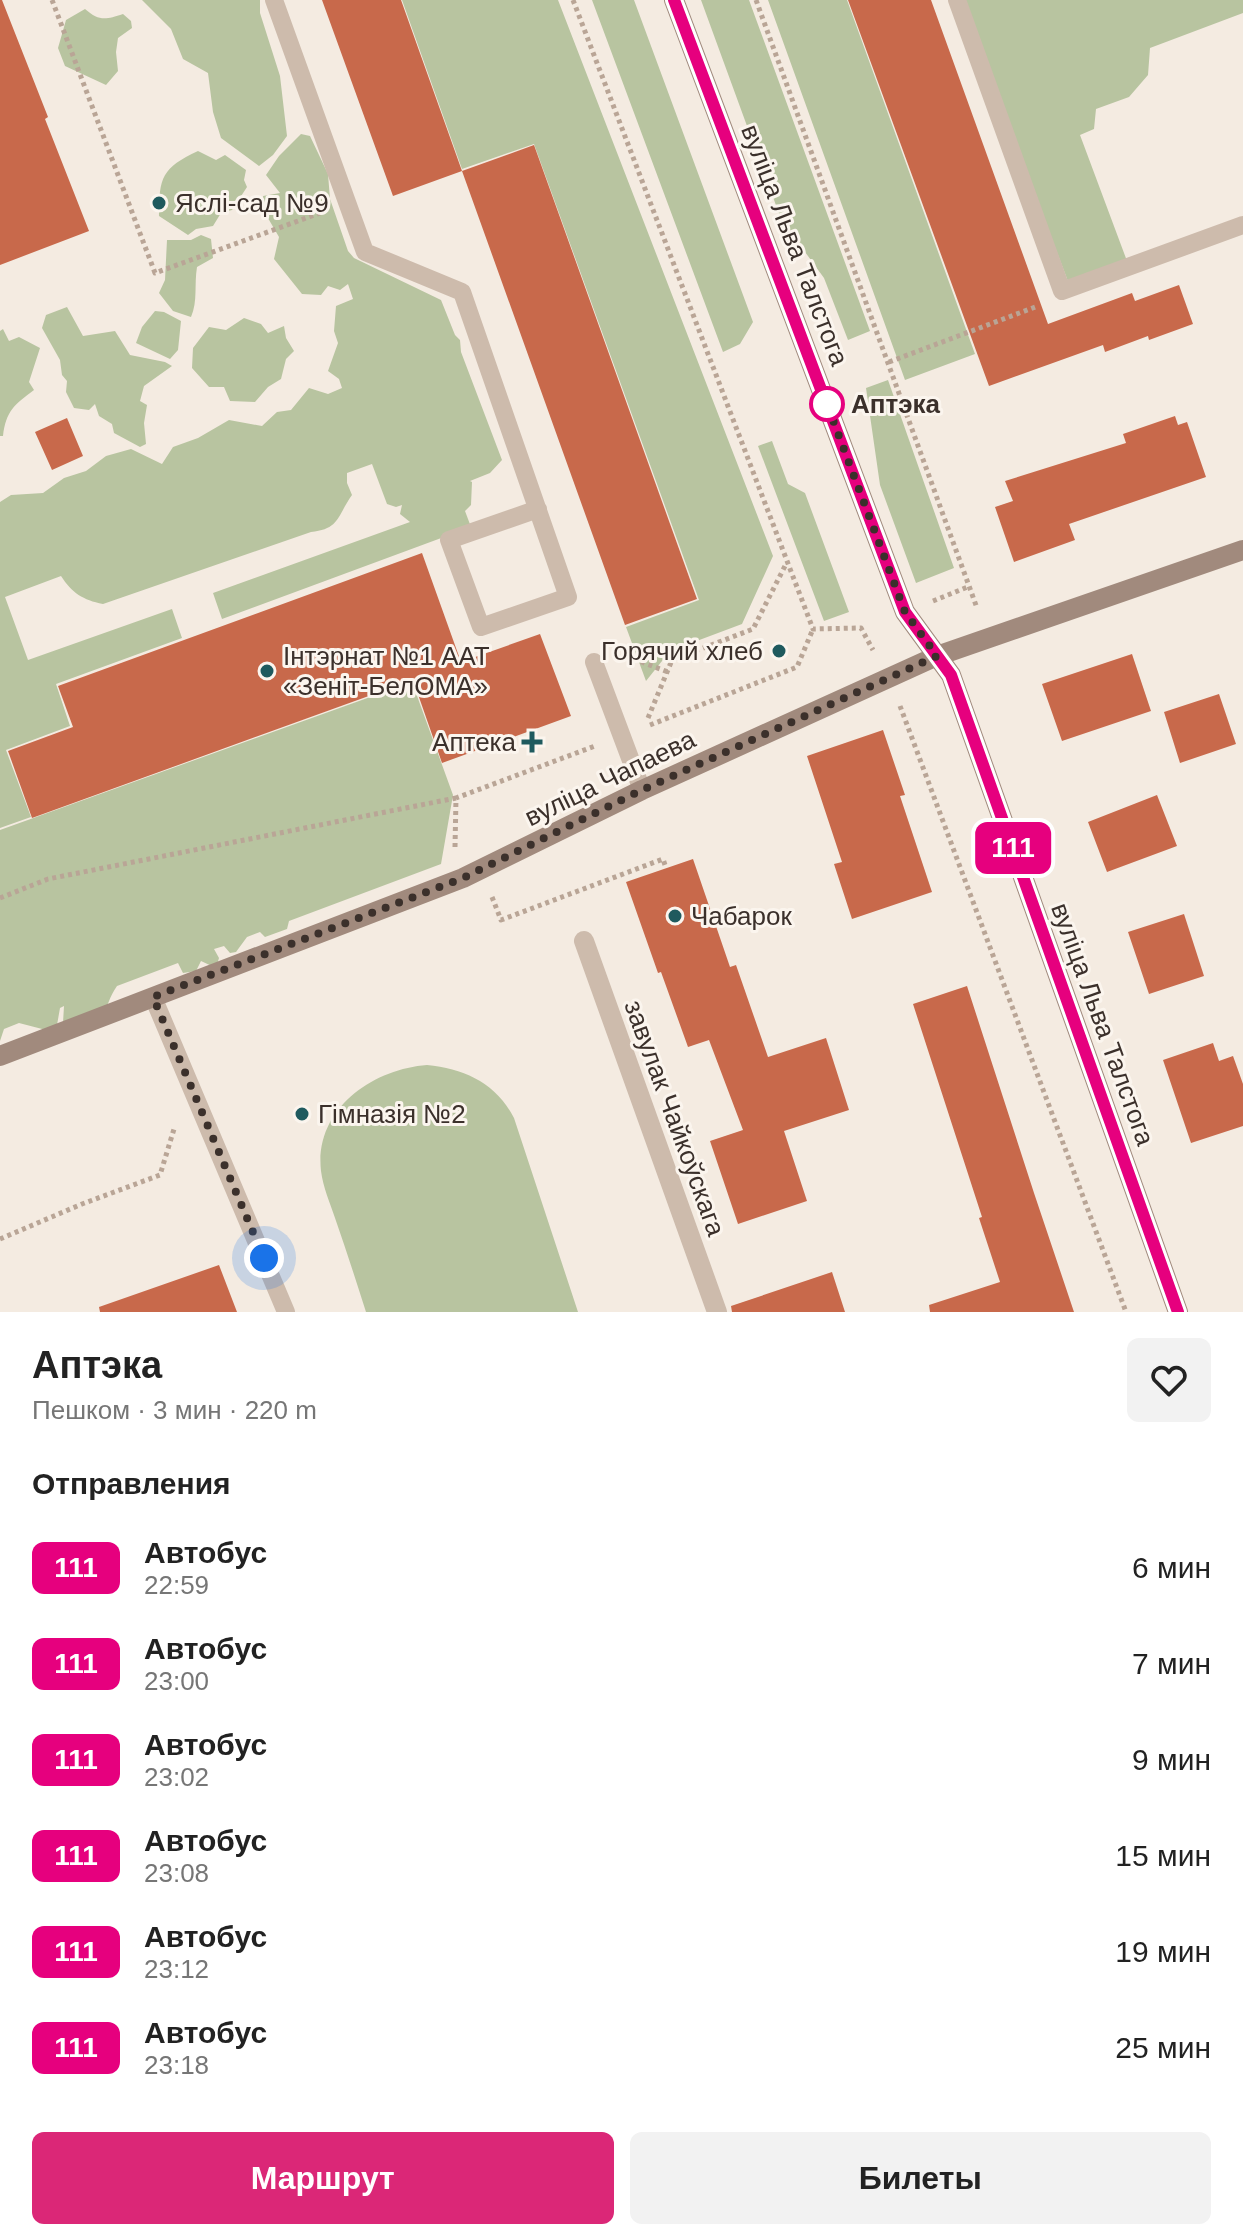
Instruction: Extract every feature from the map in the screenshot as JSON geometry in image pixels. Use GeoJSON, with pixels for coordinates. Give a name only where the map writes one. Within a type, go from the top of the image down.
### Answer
{"type":"FeatureCollection","features":[{"type":"Feature","properties":{"kind":"main road","name":"вуліца Льва Талстога"},"geometry":{"type":"LineString","coordinates":[[674,0],[905,612],[951,675],[1178,1312]]}},
{"type":"Feature","properties":{"kind":"main road","name":"вуліца Чапаева"},"geometry":{"type":"LineString","coordinates":[[0,1056],[463,878],[642,790],[937,656],[1243,550]]}},
{"type":"Feature","properties":{"kind":"street","name":"завулак Чайкоўскага"},"geometry":{"type":"LineString","coordinates":[[584,941],[717,1312]]}},
{"type":"Feature","properties":{"kind":"lane"},"geometry":{"type":"LineString","coordinates":[[274,0],[365,252],[462,292],[538,509],[568,597],[481,627],[449,540],[538,509]]}},
{"type":"Feature","properties":{"kind":"lane"},"geometry":{"type":"LineString","coordinates":[[957,0],[1062,291],[1243,225]]}},
{"type":"Feature","properties":{"kind":"lane"},"geometry":{"type":"LineString","coordinates":[[594,662],[642,790]]}},
{"type":"Feature","properties":{"kind":"lane"},"geometry":{"type":"LineString","coordinates":[[153,997],[286,1312]]}},
{"type":"Feature","properties":{"kind":"path"},"geometry":{"type":"LineString","coordinates":[[52,0],[155,273],[348,203]]}},
{"type":"Feature","properties":{"kind":"path"},"geometry":{"type":"LineString","coordinates":[[573,0],[813,629],[797,667],[644,727],[672,660],[753,629],[786,564]]}},
{"type":"Feature","properties":{"kind":"path"},"geometry":{"type":"LineString","coordinates":[[756,0],[970,586],[927,604]]}},
{"type":"Feature","properties":{"kind":"path"},"geometry":{"type":"LineString","coordinates":[[889,362],[1049,302]]}},
{"type":"Feature","properties":{"kind":"path"},"geometry":{"type":"LineString","coordinates":[[813,629],[861,628]]}},
{"type":"Feature","properties":{"kind":"path"},"geometry":{"type":"LineString","coordinates":[[617,653],[668,672]]}},
{"type":"Feature","properties":{"kind":"path"},"geometry":{"type":"LineString","coordinates":[[897,696],[1126,1312]]}},
{"type":"Feature","properties":{"kind":"path"},"geometry":{"type":"LineString","coordinates":[[0,898],[48,879],[456,798],[622,737]]}},
{"type":"Feature","properties":{"kind":"path"},"geometry":{"type":"LineString","coordinates":[[455,858],[456,798]]}},
{"type":"Feature","properties":{"kind":"path"},"geometry":{"type":"LineString","coordinates":[[488,886],[501,920],[663,859],[666,868]]}},
{"type":"Feature","properties":{"kind":"path"},"geometry":{"type":"LineString","coordinates":[[0,1239],[160,1175],[177,1119]]}},
{"type":"Feature","properties":{"kind":"green space"},"geometry":{"type":"Polygon","coordinates":[[[142,0],[260,0],[260,13],[280,76],[287,136],[273,155],[259,166],[221,138],[213,112],[208,73],[183,59],[171,29],[142,0]]]}},
{"type":"Feature","properties":{"kind":"green space"},"geometry":{"type":"Polygon","coordinates":[[[402,0],[558,0],[773,556],[742,624],[670,651],[646,681],[626,627],[699,600],[534,144],[462,169],[402,0]]]}},
{"type":"Feature","properties":{"kind":"green space"},"geometry":{"type":"Polygon","coordinates":[[[592,0],[634,0],[753,322],[740,344],[723,352],[592,0]]]}},
{"type":"Feature","properties":{"kind":"green space"},"geometry":{"type":"Polygon","coordinates":[[[701,0],[749,0],[870,331],[848,340],[824,278],[781,219],[701,0]]]}},
{"type":"Feature","properties":{"kind":"green space"},"geometry":{"type":"Polygon","coordinates":[[[768,0],[847,0],[975,354],[905,380],[768,0]]]}},
{"type":"Feature","properties":{"kind":"green space"},"geometry":{"type":"Polygon","coordinates":[[[961,0],[1243,0],[1243,13],[1150,48],[1148,75],[1129,97],[1096,109],[1094,129],[1080,135],[1127,261],[1069,284],[961,0]]]}},
{"type":"Feature","properties":{"kind":"green space"},"geometry":{"type":"Polygon","coordinates":[[[85,9],[98,17],[123,14],[131,21],[132,28],[118,38],[118,71],[106,85],[65,66],[58,48],[66,20],[85,9]]]}},
{"type":"Feature","properties":{"kind":"green space"},"geometry":{"type":"Polygon","coordinates":[[[301,134],[310,136],[328,174],[330,199],[348,251],[354,258],[441,300],[460,340],[461,352],[502,460],[490,473],[470,481],[471,505],[465,511],[471,527],[222,619],[213,593],[410,522],[400,514],[402,505],[387,504],[372,464],[347,473],[352,495],[337,520],[328,528],[103,604],[79,595],[61,576],[5,597],[28,660],[172,609],[182,638],[56,684],[70,726],[6,750],[31,817],[0,828],[0,502],[11,495],[43,493],[64,478],[86,471],[106,456],[131,449],[162,464],[173,447],[198,438],[229,420],[262,426],[277,412],[291,410],[309,388],[328,394],[342,388],[339,379],[328,371],[338,343],[334,331],[336,306],[353,299],[348,284],[340,290],[328,286],[321,295],[302,294],[274,259],[279,237],[265,213],[263,196],[280,193],[266,175],[279,156],[301,134]]]}},
{"type":"Feature","properties":{"kind":"green space"},"geometry":{"type":"Polygon","coordinates":[[[198,151],[216,160],[225,155],[246,170],[244,180],[247,187],[232,210],[221,213],[213,226],[196,229],[188,235],[159,216],[160,192],[170,169],[198,151]]]}},
{"type":"Feature","properties":{"kind":"green space"},"geometry":{"type":"Polygon","coordinates":[[[201,235],[211,239],[213,258],[197,267],[191,317],[173,311],[159,293],[165,280],[167,240],[191,240],[201,235]]]}},
{"type":"Feature","properties":{"kind":"green space"},"geometry":{"type":"Polygon","coordinates":[[[67,307],[83,336],[115,331],[130,355],[172,366],[144,386],[140,401],[147,405],[144,423],[146,444],[140,447],[114,433],[112,424],[99,416],[95,404],[89,410],[74,408],[66,392],[67,381],[62,375],[60,360],[42,328],[46,315],[67,307]]]}},
{"type":"Feature","properties":{"kind":"green space"},"geometry":{"type":"Polygon","coordinates":[[[155,311],[181,321],[178,350],[170,359],[136,343],[142,327],[155,311]]]}},
{"type":"Feature","properties":{"kind":"green space"},"geometry":{"type":"Polygon","coordinates":[[[244,318],[261,324],[268,333],[284,326],[286,338],[294,351],[286,359],[281,379],[268,387],[255,402],[230,401],[224,387],[209,387],[192,368],[193,348],[209,327],[226,330],[244,318]]]}},
{"type":"Feature","properties":{"kind":"green space"},"geometry":{"type":"Polygon","coordinates":[[[3,329],[9,341],[19,337],[40,348],[29,382],[34,390],[12,409],[3,436],[0,436],[0,331],[3,329]]]}},
{"type":"Feature","properties":{"kind":"green space"},"geometry":{"type":"Polygon","coordinates":[[[888,380],[954,568],[916,583],[880,485],[866,388],[888,380]]]}},
{"type":"Feature","properties":{"kind":"green space"},"geometry":{"type":"Polygon","coordinates":[[[772,441],[788,484],[805,493],[849,612],[824,621],[758,446],[772,441]]]}},
{"type":"Feature","properties":{"kind":"green space"},"geometry":{"type":"Polygon","coordinates":[[[412,682],[453,795],[441,864],[289,921],[287,929],[265,937],[260,932],[247,937],[236,952],[230,953],[224,946],[214,949],[219,958],[216,968],[201,961],[196,971],[183,973],[178,963],[117,986],[91,1031],[83,1034],[63,1023],[64,1006],[60,1008],[57,1025],[46,1030],[19,1023],[4,1029],[0,1041],[0,830],[412,682]]]}},
{"type":"Feature","properties":{"kind":"green space"},"geometry":{"type":"Polygon","coordinates":[[[427,1065],[454,1070],[478,1080],[507,1106],[514,1118],[578,1312],[366,1312],[323,1183],[321,1149],[337,1111],[351,1096],[387,1075],[427,1065]]]}},
{"type":"Feature","properties":{"kind":"building"},"geometry":{"type":"Polygon","coordinates":[[[0,0],[48,117],[45,119],[89,231],[0,265],[0,0]]]}},
{"type":"Feature","properties":{"kind":"building"},"geometry":{"type":"Polygon","coordinates":[[[322,0],[401,0],[462,171],[393,196],[322,0]]]}},
{"type":"Feature","properties":{"kind":"building"},"geometry":{"type":"Polygon","coordinates":[[[848,0],[931,0],[1048,324],[1132,293],[1135,301],[1179,285],[1193,324],[1105,352],[1103,345],[989,386],[848,0]]]}},
{"type":"Feature","properties":{"kind":"building"},"geometry":{"type":"Polygon","coordinates":[[[534,145],[697,599],[625,625],[462,171],[534,145]]]}},
{"type":"Feature","properties":{"kind":"building"},"geometry":{"type":"Polygon","coordinates":[[[1175,416],[1178,425],[1187,422],[1206,477],[1069,524],[1075,540],[1014,562],[995,507],[1013,501],[1005,481],[1126,443],[1123,434],[1175,416]]]}},
{"type":"Feature","properties":{"kind":"building"},"geometry":{"type":"Polygon","coordinates":[[[67,418],[83,456],[52,470],[35,432],[67,418]]]}},
{"type":"Feature","properties":{"kind":"building","name":"Інтэрнат №1 ААТ «Зеніт-БелОМА»"},"geometry":{"type":"Polygon","coordinates":[[[422,553],[461,662],[540,634],[571,716],[442,763],[413,680],[32,818],[8,751],[73,727],[58,686],[422,553]]]}},
{"type":"Feature","properties":{"kind":"building"},"geometry":{"type":"Polygon","coordinates":[[[1132,654],[1151,711],[1062,741],[1042,684],[1132,654]]]}},
{"type":"Feature","properties":{"kind":"building"},"geometry":{"type":"Polygon","coordinates":[[[1219,694],[1236,744],[1180,763],[1164,712],[1219,694]]]}},
{"type":"Feature","properties":{"kind":"building"},"geometry":{"type":"Polygon","coordinates":[[[883,730],[905,795],[900,796],[932,892],[852,919],[834,864],[842,862],[807,756],[883,730]]]}},
{"type":"Feature","properties":{"kind":"building"},"geometry":{"type":"Polygon","coordinates":[[[1157,795],[1177,846],[1107,872],[1088,822],[1157,795]]]}},
{"type":"Feature","properties":{"kind":"building"},"geometry":{"type":"Polygon","coordinates":[[[693,859],[730,967],[736,965],[768,1057],[826,1038],[849,1110],[784,1131],[807,1201],[738,1224],[710,1141],[743,1130],[709,1040],[688,1047],[626,882],[693,859]]]}},
{"type":"Feature","properties":{"kind":"building"},"geometry":{"type":"Polygon","coordinates":[[[1184,914],[1204,976],[1149,994],[1128,932],[1184,914]]]}},
{"type":"Feature","properties":{"kind":"building"},"geometry":{"type":"Polygon","coordinates":[[[967,986],[1074,1312],[930,1312],[929,1305],[1000,1282],[913,1004],[967,986]]]}},
{"type":"Feature","properties":{"kind":"building"},"geometry":{"type":"Polygon","coordinates":[[[1213,1043],[1219,1061],[1233,1056],[1243,1084],[1243,1126],[1191,1143],[1163,1060],[1213,1043]]]}},
{"type":"Feature","properties":{"kind":"building"},"geometry":{"type":"Polygon","coordinates":[[[219,1265],[237,1312],[100,1312],[99,1307],[219,1265]]]}},
{"type":"Feature","properties":{"kind":"building"},"geometry":{"type":"Polygon","coordinates":[[[832,1272],[845,1312],[732,1312],[731,1306],[832,1272]]]}},
{"type":"Feature","properties":{"kind":"bus line","name":"111"},"geometry":{"type":"LineString","coordinates":[[674,0],[905,612],[951,675],[1178,1312]]}},
{"type":"Feature","properties":{"kind":"place","name":"Яслі-сад №9"},"geometry":{"type":"Point","coordinates":[159,203]}},
{"type":"Feature","properties":{"kind":"place","name":"Аптэка"},"geometry":{"type":"Point","coordinates":[827,404]}},
{"type":"Feature","properties":{"kind":"place","name":"Горячий хлеб"},"geometry":{"type":"Point","coordinates":[779,651]}},
{"type":"Feature","properties":{"kind":"place","name":"Інтэрнат №1 ААТ «Зеніт-БелОМА»"},"geometry":{"type":"Point","coordinates":[267,671]}},
{"type":"Feature","properties":{"kind":"place","name":"Аптека"},"geometry":{"type":"Point","coordinates":[532,742]}},
{"type":"Feature","properties":{"kind":"place","name":"Чабарок"},"geometry":{"type":"Point","coordinates":[675,916]}},
{"type":"Feature","properties":{"kind":"place","name":"Гімназія №2"},"geometry":{"type":"Point","coordinates":[302,1114]}},
{"type":"Feature","properties":{"kind":"route"},"geometry":{"type":"LineString","coordinates":[[264,1258],[153,997],[463,878],[642,790],[886,676],[937,656],[905,612],[827,404]]}}]}
